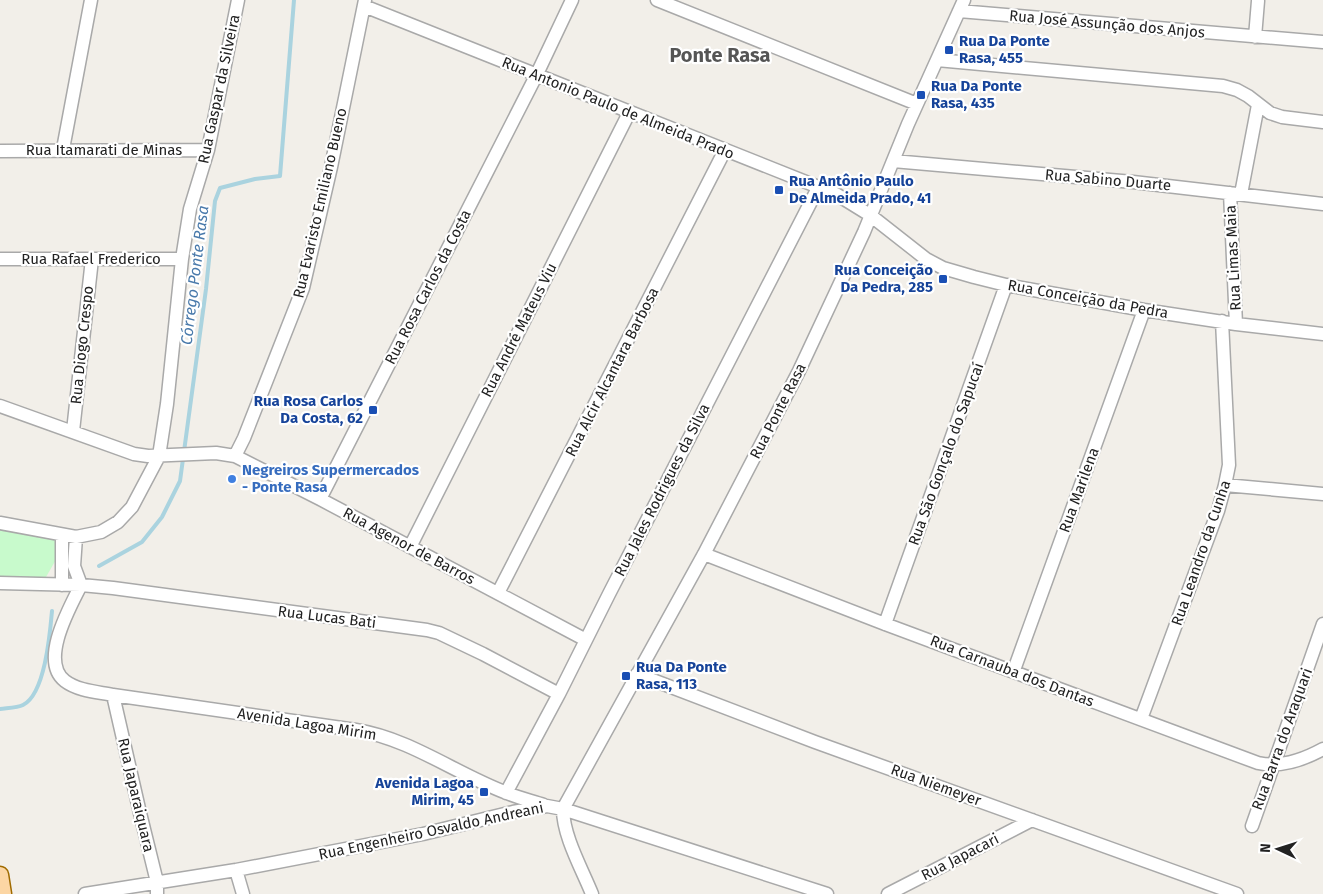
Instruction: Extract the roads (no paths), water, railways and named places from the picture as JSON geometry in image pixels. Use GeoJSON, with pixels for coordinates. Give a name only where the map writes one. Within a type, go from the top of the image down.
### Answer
{"type":"FeatureCollection","features":[{"type":"Feature","properties":{"kind":"main road"},"geometry":{"type":"LineString","coordinates":[[0,875],[3,894]]}},
{"type":"Feature","properties":{"kind":"street"},"geometry":{"type":"LineString","coordinates":[[63,149],[91,0]]}},
{"type":"Feature","properties":{"kind":"street","name":"Rua Gaspar da Silveira"},"geometry":{"type":"LineString","coordinates":[[0,523],[76,537],[101,532],[118,522],[132,507],[163,456],[182,259],[193,195],[208,150],[238,0]]}},
{"type":"Feature","properties":{"kind":"street","name":"Rua Rosa Carlos da Costa"},"geometry":{"type":"LineString","coordinates":[[320,499],[536,76],[572,0]]}},
{"type":"Feature","properties":{"kind":"street"},"geometry":{"type":"LineString","coordinates":[[657,0],[917,104]]}},
{"type":"Feature","properties":{"kind":"street"},"geometry":{"type":"LineString","coordinates":[[1255,37],[1258,1]]}},
{"type":"Feature","properties":{"kind":"street","name":"Rua Antonio Paulo de Almeida Prado"},"geometry":{"type":"LineString","coordinates":[[364,3],[536,76],[836,194],[870,215]]}},
{"type":"Feature","properties":{"kind":"street","name":"Rua Evaristo Emiliano Bueno"},"geometry":{"type":"LineString","coordinates":[[235,456],[244,438],[303,288],[331,167],[364,3]]}},
{"type":"Feature","properties":{"kind":"street","name":"Rua Ponte Rasa"},"geometry":{"type":"LineString","coordinates":[[563,809],[704,554],[798,371],[870,215],[917,104],[962,6]]}},
{"type":"Feature","properties":{"kind":"street","name":"Rua José Assunção dos Anjos"},"geometry":{"type":"LineString","coordinates":[[962,6],[1255,37],[1323,42]]}},
{"type":"Feature","properties":{"kind":"street"},"geometry":{"type":"LineString","coordinates":[[937,60],[1223,86],[1248,96],[1270,113],[1282,117],[1323,122]]}},
{"type":"Feature","properties":{"kind":"street","name":"Rua Limas Maia"},"geometry":{"type":"LineString","coordinates":[[1236,324],[1235,193],[1258,105]]}},
{"type":"Feature","properties":{"kind":"street","name":"Rua André Mateus Viu"},"geometry":{"type":"LineString","coordinates":[[410,547],[629,112]]}},
{"type":"Feature","properties":{"kind":"street","name":"Rua Itamarati de Minas"},"geometry":{"type":"LineString","coordinates":[[0,150],[208,150]]}},
{"type":"Feature","properties":{"kind":"street","name":"Rua Alcir Alcantara Barbosa"},"geometry":{"type":"LineString","coordinates":[[498,593],[726,150]]}},
{"type":"Feature","properties":{"kind":"street","name":"Rua Sabino Duarte"},"geometry":{"type":"LineString","coordinates":[[893,161],[1235,193],[1323,204]]}},
{"type":"Feature","properties":{"kind":"street","name":"Rua Jales Rodrigues da Silva"},"geometry":{"type":"LineString","coordinates":[[506,793],[559,694],[818,188]]}},
{"type":"Feature","properties":{"kind":"street","name":"Rua Conceição da Pedra"},"geometry":{"type":"LineString","coordinates":[[870,215],[926,259],[943,268],[1006,285],[1144,310],[1236,324],[1323,334]]}},
{"type":"Feature","properties":{"kind":"street","name":"Rua Diogo Crespo"},"geometry":{"type":"LineString","coordinates":[[73,431],[92,259]]}},
{"type":"Feature","properties":{"kind":"street","name":"Rua Rafael Frederico"},"geometry":{"type":"LineString","coordinates":[[0,260],[182,259]]}},
{"type":"Feature","properties":{"kind":"street","name":"Rua São Gonçalo do Sapucaí"},"geometry":{"type":"LineString","coordinates":[[885,624],[1006,285]]}},
{"type":"Feature","properties":{"kind":"street","name":"Rua Marilena"},"geometry":{"type":"LineString","coordinates":[[1014,670],[1144,310]]}},
{"type":"Feature","properties":{"kind":"street","name":"Rua Leandro da Cunha"},"geometry":{"type":"LineString","coordinates":[[1141,719],[1225,485],[1229,465],[1222,321]]}},
{"type":"Feature","properties":{"kind":"street","name":"Rua Agenor de Barros"},"geometry":{"type":"LineString","coordinates":[[0,406],[134,454],[163,456],[216,453],[235,456],[586,640]]}},
{"type":"Feature","properties":{"kind":"street"},"geometry":{"type":"LineString","coordinates":[[1225,485],[1323,494]]}},
{"type":"Feature","properties":{"kind":"street"},"geometry":{"type":"LineString","coordinates":[[62,535],[62,585]]}},
{"type":"Feature","properties":{"kind":"street"},"geometry":{"type":"LineString","coordinates":[[76,537],[74,566],[81,585]]}},
{"type":"Feature","properties":{"kind":"street","name":"Rua Carnauba dos Dantas"},"geometry":{"type":"LineString","coordinates":[[704,554],[885,624],[1014,670],[1239,756],[1273,766]]}},
{"type":"Feature","properties":{"kind":"street","name":"Rua Lucas Bati"},"geometry":{"type":"LineString","coordinates":[[0,583],[81,585],[427,630],[439,633],[483,654],[559,694]]}},
{"type":"Feature","properties":{"kind":"street","name":"Avenida Lagoa Mirim"},"geometry":{"type":"LineString","coordinates":[[81,585],[62,626],[56,646],[55,658],[58,671],[64,681],[77,687],[113,695],[381,735],[400,742],[506,793],[548,806]]}},
{"type":"Feature","properties":{"kind":"street","name":"Rua Barra do Araquari"},"geometry":{"type":"LineString","coordinates":[[1252,826],[1323,624]]}},
{"type":"Feature","properties":{"kind":"street","name":"Rua Niemeyer"},"geometry":{"type":"LineString","coordinates":[[637,674],[815,742],[1237,894]]}},
{"type":"Feature","properties":{"kind":"street","name":"Rua Japaraiquara"},"geometry":{"type":"LineString","coordinates":[[113,695],[157,888]]}},
{"type":"Feature","properties":{"kind":"street"},"geometry":{"type":"LineString","coordinates":[[1273,766],[1304,758],[1323,749]]}},
{"type":"Feature","properties":{"kind":"street","name":"Rua Engenheiro Osvaldo Andreani"},"geometry":{"type":"LineString","coordinates":[[85,894],[157,888],[236,870],[423,834],[513,812],[548,806],[563,809],[827,894]]}},
{"type":"Feature","properties":{"kind":"street"},"geometry":{"type":"LineString","coordinates":[[563,809],[568,835],[592,894]]}},
{"type":"Feature","properties":{"kind":"street","name":"Rua Japacari"},"geometry":{"type":"LineString","coordinates":[[888,894],[1032,820]]}},
{"type":"Feature","properties":{"kind":"street"},"geometry":{"type":"LineString","coordinates":[[236,870],[243,894]]}},
{"type":"Feature","properties":{"kind":"waterway","name":"Córrego Ponte Rasa"},"geometry":{"type":"LineString","coordinates":[[99,566],[142,542],[162,517],[180,481],[206,289],[215,201],[220,188],[255,179],[280,176],[294,0]]}},
{"type":"Feature","properties":{"kind":"waterway","name":"Córrego Ponte Rasa"},"geometry":{"type":"LineString","coordinates":[[0,709],[23,705],[37,689],[45,662],[52,611]]}},
{"type":"Feature","properties":{"kind":"place","name":"Rua Da Ponte Rasa, 455"},"geometry":{"type":"Point","coordinates":[949,50]}},
{"type":"Feature","properties":{"kind":"place","name":"Rua Da Ponte Rasa, 435"},"geometry":{"type":"Point","coordinates":[921,95]}},
{"type":"Feature","properties":{"kind":"place","name":"Rua Antônio Paulo De Almeida Prado, 41"},"geometry":{"type":"Point","coordinates":[779,190]}},
{"type":"Feature","properties":{"kind":"place","name":"Rua Conceição Da Pedra, 285"},"geometry":{"type":"Point","coordinates":[943,279]}},
{"type":"Feature","properties":{"kind":"place","name":"Rua Rosa Carlos Da Costa, 62"},"geometry":{"type":"Point","coordinates":[373,410]}},
{"type":"Feature","properties":{"kind":"place","name":"Negreiros Supermercados - Ponte Rasa"},"geometry":{"type":"Point","coordinates":[232,479]}},
{"type":"Feature","properties":{"kind":"place","name":"Rua Da Ponte Rasa, 113"},"geometry":{"type":"Point","coordinates":[626,676]}},
{"type":"Feature","properties":{"kind":"place","name":"Avenida Lagoa Mirim, 45"},"geometry":{"type":"Point","coordinates":[484,792]}},
{"type":"Feature","properties":{"kind":"district","name":"Ponte Rasa"},"geometry":{"type":"Point","coordinates":[720,55]}}]}
